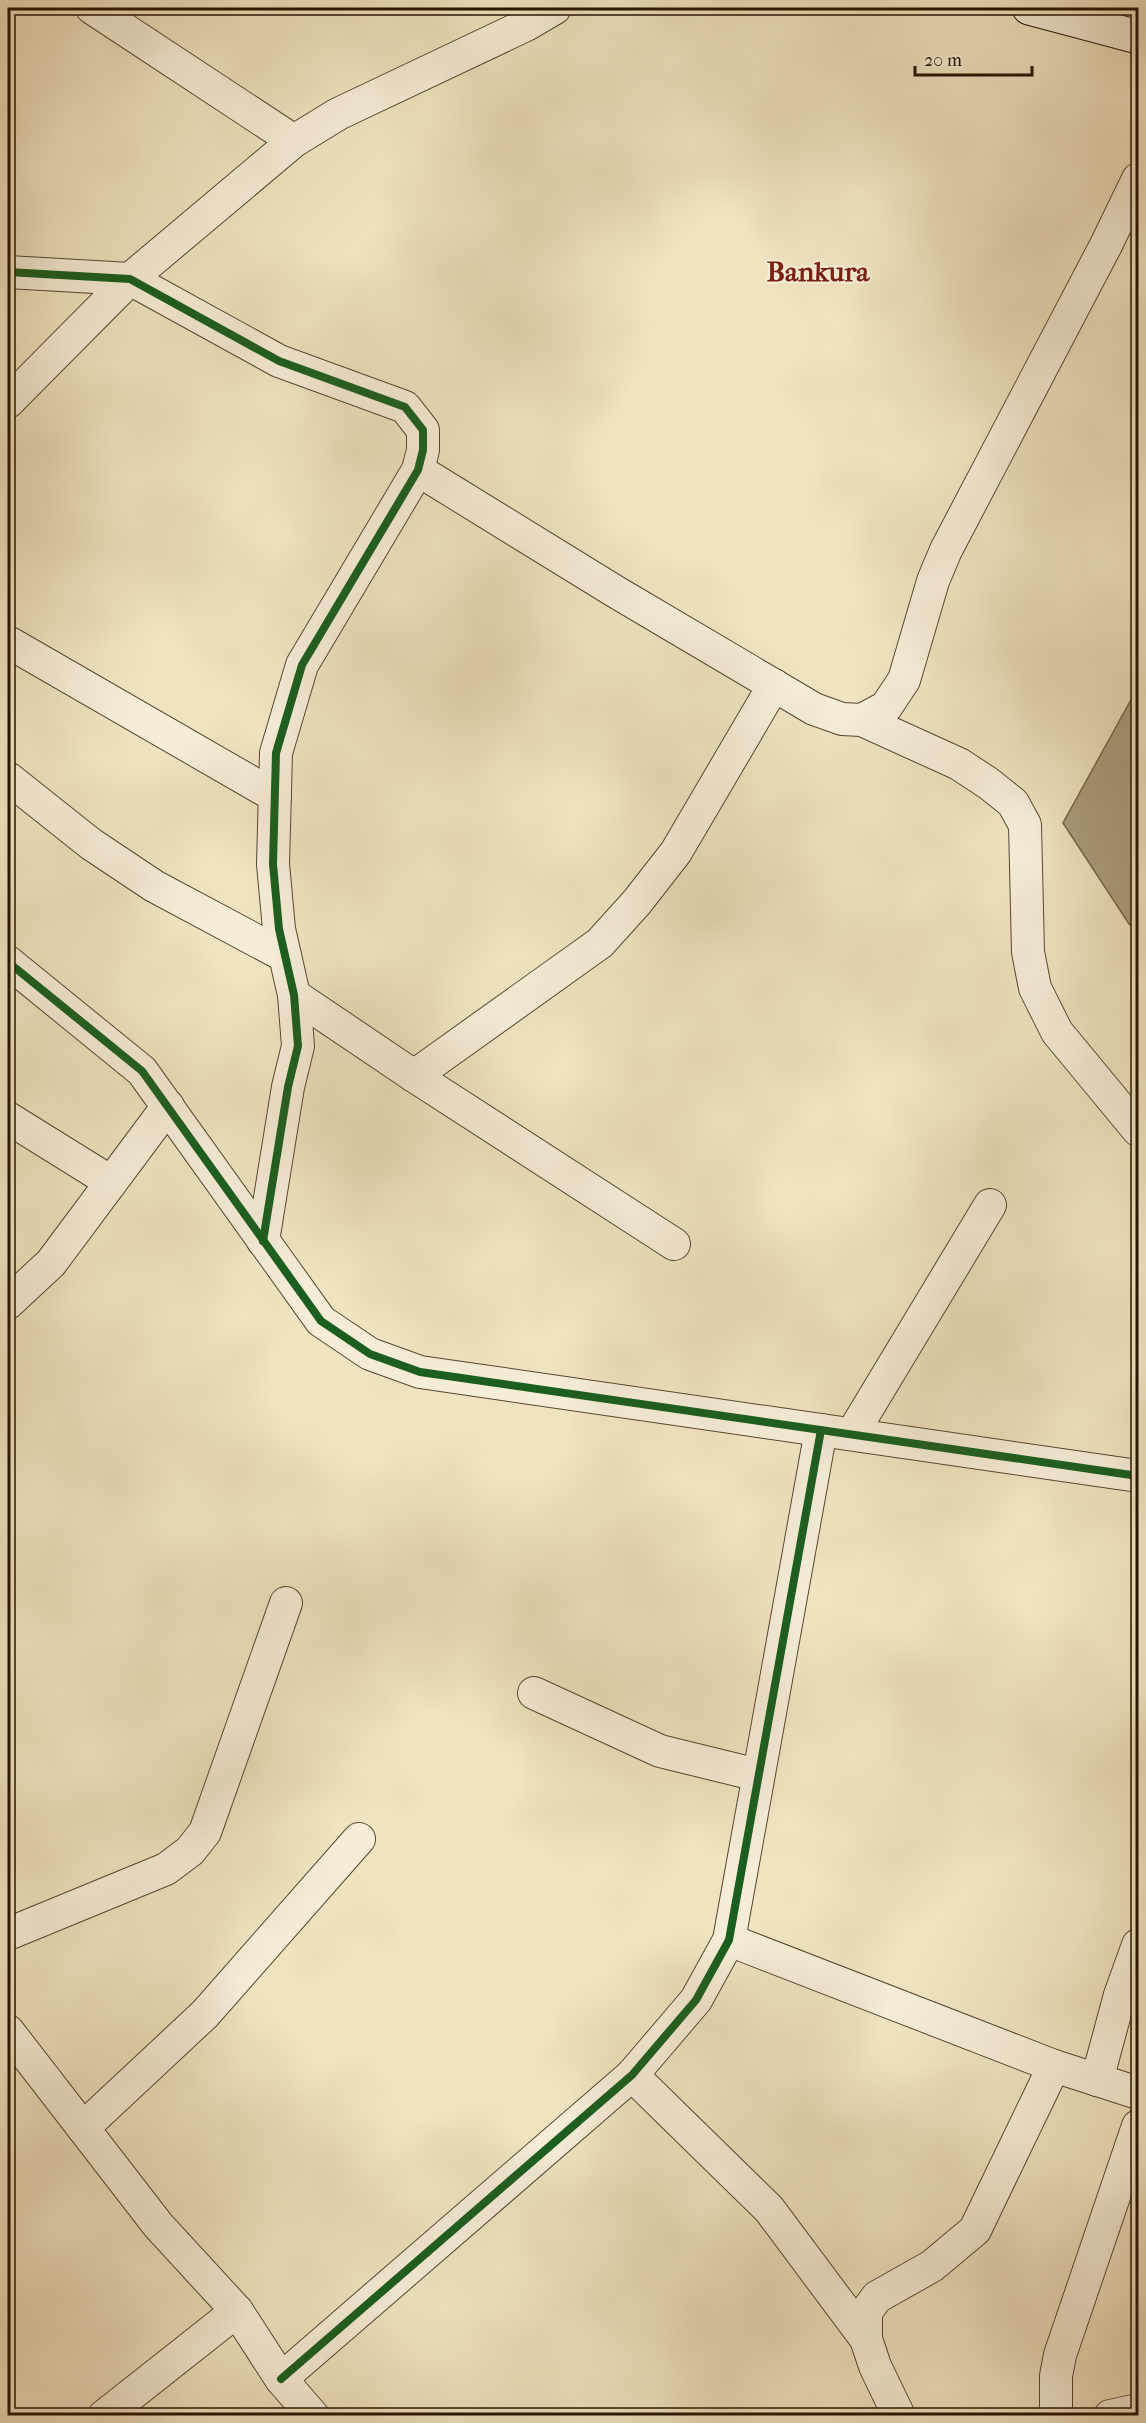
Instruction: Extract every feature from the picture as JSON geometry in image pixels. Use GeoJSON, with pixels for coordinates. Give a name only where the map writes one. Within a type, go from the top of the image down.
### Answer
{"type":"FeatureCollection","features":[{"type":"Feature","properties":{"kind":"street"},"geometry":{"type":"LineString","coordinates":[[92,8],[294,141]]}},
{"type":"Feature","properties":{"kind":"street"},"geometry":{"type":"LineString","coordinates":[[8,402],[130,279],[294,141],[338,114],[526,25],[555,8]]}},
{"type":"Feature","properties":{"kind":"street"},"geometry":{"type":"LineString","coordinates":[[1029,8],[1138,37]]}},
{"type":"Feature","properties":{"kind":"street"},"geometry":{"type":"LineString","coordinates":[[862,720],[886,707],[904,680],[933,581],[946,550],[1106,245],[1138,178]]}},
{"type":"Feature","properties":{"kind":"street"},"geometry":{"type":"LineString","coordinates":[[8,272],[130,279],[279,361],[405,407],[423,430],[423,450],[418,470],[302,665],[276,753],[273,864],[279,929],[294,995],[298,1046],[288,1087],[263,1241]]}},
{"type":"Feature","properties":{"kind":"street"},"geometry":{"type":"LineString","coordinates":[[418,470],[616,592],[814,709],[842,719],[862,720],[959,764],[1013,803],[1025,825],[1028,952],[1035,988],[1057,1032],[1138,1130]]}},
{"type":"Feature","properties":{"kind":"street"},"geometry":{"type":"LineString","coordinates":[[8,642],[275,796]]}},
{"type":"Feature","properties":{"kind":"street"},"geometry":{"type":"LineString","coordinates":[[414,1076],[600,943],[638,902],[676,852],[774,685]]}},
{"type":"Feature","properties":{"kind":"street"},"geometry":{"type":"LineString","coordinates":[[8,778],[91,844],[154,886],[285,956]]}},
{"type":"Feature","properties":{"kind":"street"},"geometry":{"type":"LineString","coordinates":[[8,962],[142,1071],[321,1321],[370,1354],[420,1372],[1138,1476]]}},
{"type":"Feature","properties":{"kind":"street"},"geometry":{"type":"LineString","coordinates":[[294,995],[414,1076],[674,1244]]}},
{"type":"Feature","properties":{"kind":"street"},"geometry":{"type":"LineString","coordinates":[[8,1303],[51,1263],[168,1106]]}},
{"type":"Feature","properties":{"kind":"street"},"geometry":{"type":"LineString","coordinates":[[8,1118],[111,1182]]}},
{"type":"Feature","properties":{"kind":"street"},"geometry":{"type":"LineString","coordinates":[[852,1434],[990,1205]]}},
{"type":"Feature","properties":{"kind":"street"},"geometry":{"type":"LineString","coordinates":[[281,2379],[632,2075],[696,2000],[729,1940],[821,1430]]}},
{"type":"Feature","properties":{"kind":"street"},"geometry":{"type":"LineString","coordinates":[[8,1934],[166,1869],[190,1851],[205,1832],[286,1603]]}},
{"type":"Feature","properties":{"kind":"street"},"geometry":{"type":"LineString","coordinates":[[534,1693],[660,1751],[758,1775]]}},
{"type":"Feature","properties":{"kind":"street"},"geometry":{"type":"LineString","coordinates":[[82,2128],[205,2014],[359,1839]]}},
{"type":"Feature","properties":{"kind":"street"},"geometry":{"type":"LineString","coordinates":[[729,1940],[1054,2066],[1138,2093]]}},
{"type":"Feature","properties":{"kind":"street"},"geometry":{"type":"LineString","coordinates":[[1097,2080],[1120,1995],[1138,1945]]}},
{"type":"Feature","properties":{"kind":"street"},"geometry":{"type":"LineString","coordinates":[[8,2031],[158,2225],[237,2311],[281,2379],[313,2415]]}},
{"type":"Feature","properties":{"kind":"street"},"geometry":{"type":"LineString","coordinates":[[866,2339],[866,2312],[877,2297],[932,2266],[975,2230],[1054,2066]]}},
{"type":"Feature","properties":{"kind":"street"},"geometry":{"type":"LineString","coordinates":[[632,2075],[769,2209],[866,2339],[875,2366],[899,2415]]}},
{"type":"Feature","properties":{"kind":"street"},"geometry":{"type":"LineString","coordinates":[[1056,2415],[1056,2376],[1060,2355],[1138,2126]]}},
{"type":"Feature","properties":{"kind":"street"},"geometry":{"type":"LineString","coordinates":[[104,2415],[237,2311]]}},
{"type":"Feature","properties":{"kind":"street"},"geometry":{"type":"LineString","coordinates":[[1110,2415],[1138,2410]]}},
{"type":"Feature","properties":{"kind":"shaded area"},"geometry":{"type":"Polygon","coordinates":[[[1138,687],[1138,932],[1129,924],[1063,823],[1138,687]]]}},
{"type":"Feature","properties":{"kind":"cycle path"},"geometry":{"type":"LineString","coordinates":[[8,272],[130,279],[279,361],[405,407],[423,430],[423,450],[418,470],[302,665],[276,753],[273,864],[279,929],[294,995],[298,1046],[288,1087],[263,1241]]}},
{"type":"Feature","properties":{"kind":"cycle path"},"geometry":{"type":"LineString","coordinates":[[8,962],[142,1071],[321,1321],[370,1354],[420,1372],[1138,1476]]}},
{"type":"Feature","properties":{"kind":"cycle path"},"geometry":{"type":"LineString","coordinates":[[281,2379],[632,2075],[696,2000],[729,1940],[821,1430]]}},
{"type":"Feature","properties":{"kind":"district","name":"Bankura"},"geometry":{"type":"Point","coordinates":[818,271]}}]}
